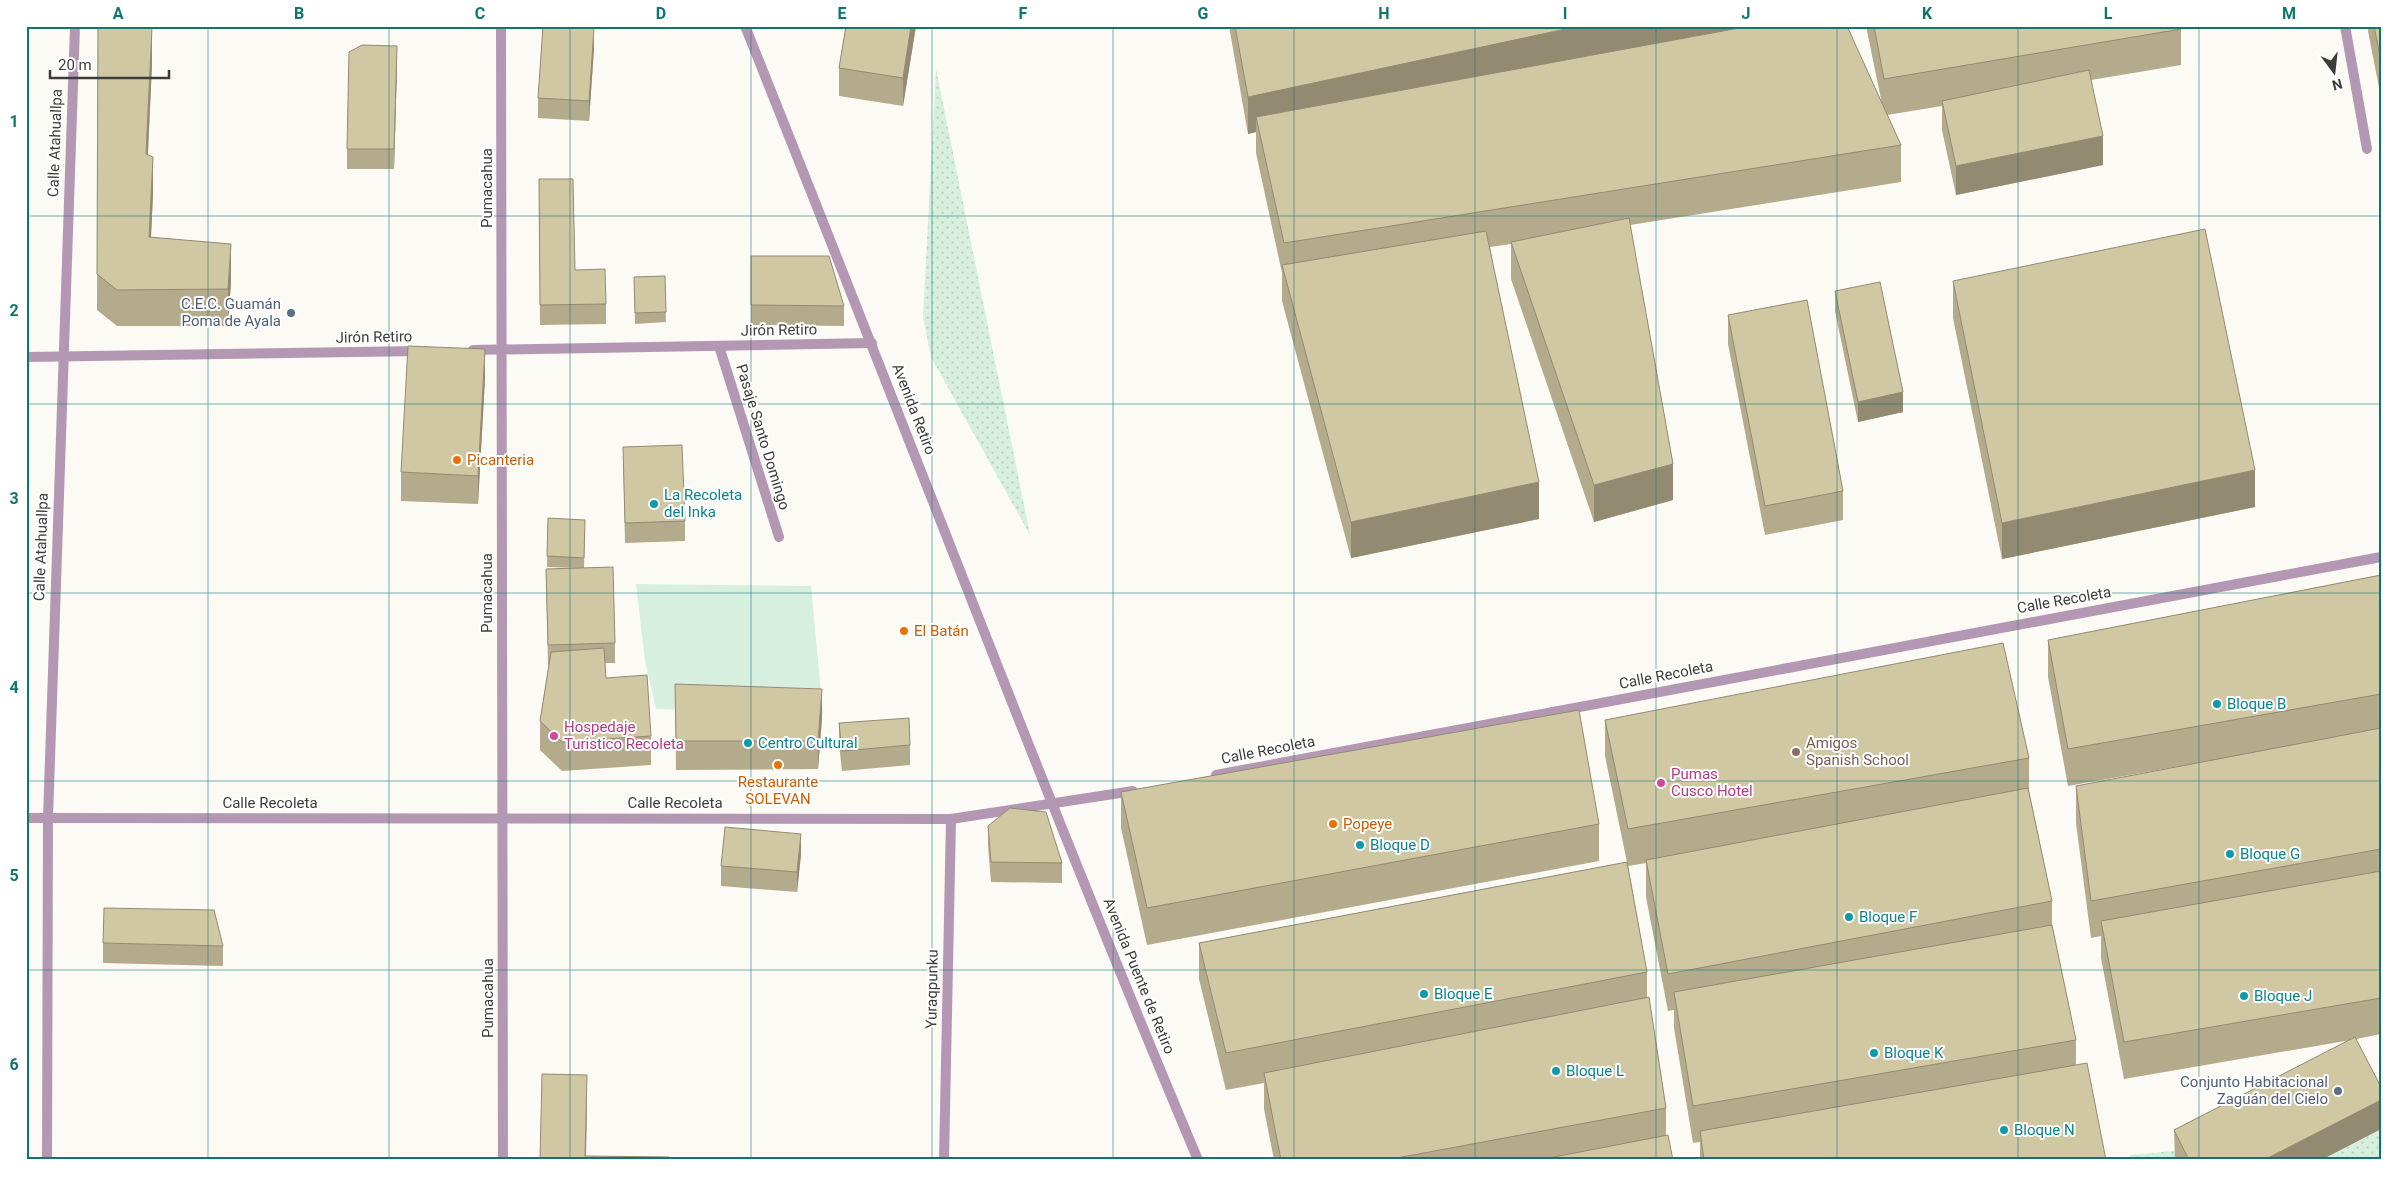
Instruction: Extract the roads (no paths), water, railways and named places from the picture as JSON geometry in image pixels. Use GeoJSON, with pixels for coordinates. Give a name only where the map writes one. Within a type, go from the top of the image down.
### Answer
{"type":"FeatureCollection","features":[{"type":"Feature","properties":{"kind":"street","name":"Calle Atahuallpa"},"geometry":{"type":"LineString","coordinates":[[47,1160],[48,818],[74,26]]}},
{"type":"Feature","properties":{"kind":"street","name":"Pumacahua"},"geometry":{"type":"LineString","coordinates":[[501,26],[503,1160]]}},
{"type":"Feature","properties":{"kind":"street","name":"Avenida Retiro"},"geometry":{"type":"LineString","coordinates":[[745,26],[872,343],[1052,804]]}},
{"type":"Feature","properties":{"kind":"street"},"geometry":{"type":"LineString","coordinates":[[2345,26],[2367,149]]}},
{"type":"Feature","properties":{"kind":"street","name":"Jirón Retiro"},"geometry":{"type":"LineString","coordinates":[[462,350],[872,343]]}},
{"type":"Feature","properties":{"kind":"street","name":"Pasaje Santo Domingo"},"geometry":{"type":"LineString","coordinates":[[719,346],[779,537]]}},
{"type":"Feature","properties":{"kind":"street","name":"Jirón Retiro"},"geometry":{"type":"LineString","coordinates":[[26,357],[432,351]]}},
{"type":"Feature","properties":{"kind":"street","name":"Calle Recoleta"},"geometry":{"type":"LineString","coordinates":[[1207,777],[2381,557]]}},
{"type":"Feature","properties":{"kind":"street","name":"Calle Recoleta"},"geometry":{"type":"LineString","coordinates":[[26,818],[951,818],[1148,788]]}},
{"type":"Feature","properties":{"kind":"street","name":"Avenida Puente de Retiro"},"geometry":{"type":"LineString","coordinates":[[1052,804],[1198,1160]]}},
{"type":"Feature","properties":{"kind":"street","name":"Yuraqpunku"},"geometry":{"type":"LineString","coordinates":[[944,1160],[951,818]]}},
{"type":"Feature","properties":{"kind":"place","name":"C.E.C. Guamán Poma de Ayala"},"geometry":{"type":"Point","coordinates":[291,313]}},
{"type":"Feature","properties":{"kind":"place","name":"Picanteria"},"geometry":{"type":"Point","coordinates":[457,460]}},
{"type":"Feature","properties":{"kind":"place","name":"La Recoleta del Inka"},"geometry":{"type":"Point","coordinates":[654,504]}},
{"type":"Feature","properties":{"kind":"place","name":"El Batán"},"geometry":{"type":"Point","coordinates":[904,631]}},
{"type":"Feature","properties":{"kind":"place","name":"Bloque B"},"geometry":{"type":"Point","coordinates":[2217,704]}},
{"type":"Feature","properties":{"kind":"place","name":"Hospedaje Turistico Recoleta"},"geometry":{"type":"Point","coordinates":[554,736]}},
{"type":"Feature","properties":{"kind":"place","name":"Centro Cultural"},"geometry":{"type":"Point","coordinates":[748,743]}},
{"type":"Feature","properties":{"kind":"place","name":"Amigos Spanish School"},"geometry":{"type":"Point","coordinates":[1796,752]}},
{"type":"Feature","properties":{"kind":"place","name":"Restaurante SOLEVAN"},"geometry":{"type":"Point","coordinates":[778,765]}},
{"type":"Feature","properties":{"kind":"place","name":"Pumas Cusco Hotel"},"geometry":{"type":"Point","coordinates":[1661,783]}},
{"type":"Feature","properties":{"kind":"place","name":"Popeye"},"geometry":{"type":"Point","coordinates":[1333,824]}},
{"type":"Feature","properties":{"kind":"place","name":"Bloque D"},"geometry":{"type":"Point","coordinates":[1360,845]}},
{"type":"Feature","properties":{"kind":"place","name":"Bloque G"},"geometry":{"type":"Point","coordinates":[2230,854]}},
{"type":"Feature","properties":{"kind":"place","name":"Bloque F"},"geometry":{"type":"Point","coordinates":[1849,917]}},
{"type":"Feature","properties":{"kind":"place","name":"Bloque E"},"geometry":{"type":"Point","coordinates":[1424,994]}},
{"type":"Feature","properties":{"kind":"place","name":"Bloque J"},"geometry":{"type":"Point","coordinates":[2244,996]}},
{"type":"Feature","properties":{"kind":"place","name":"Bloque K"},"geometry":{"type":"Point","coordinates":[1874,1053]}},
{"type":"Feature","properties":{"kind":"place","name":"Bloque L"},"geometry":{"type":"Point","coordinates":[1556,1071]}},
{"type":"Feature","properties":{"kind":"place","name":"Conjunto Habitacional Zaguán del Cielo"},"geometry":{"type":"Point","coordinates":[2338,1091]}},
{"type":"Feature","properties":{"kind":"place","name":"Bloque N"},"geometry":{"type":"Point","coordinates":[2004,1130]}}]}
